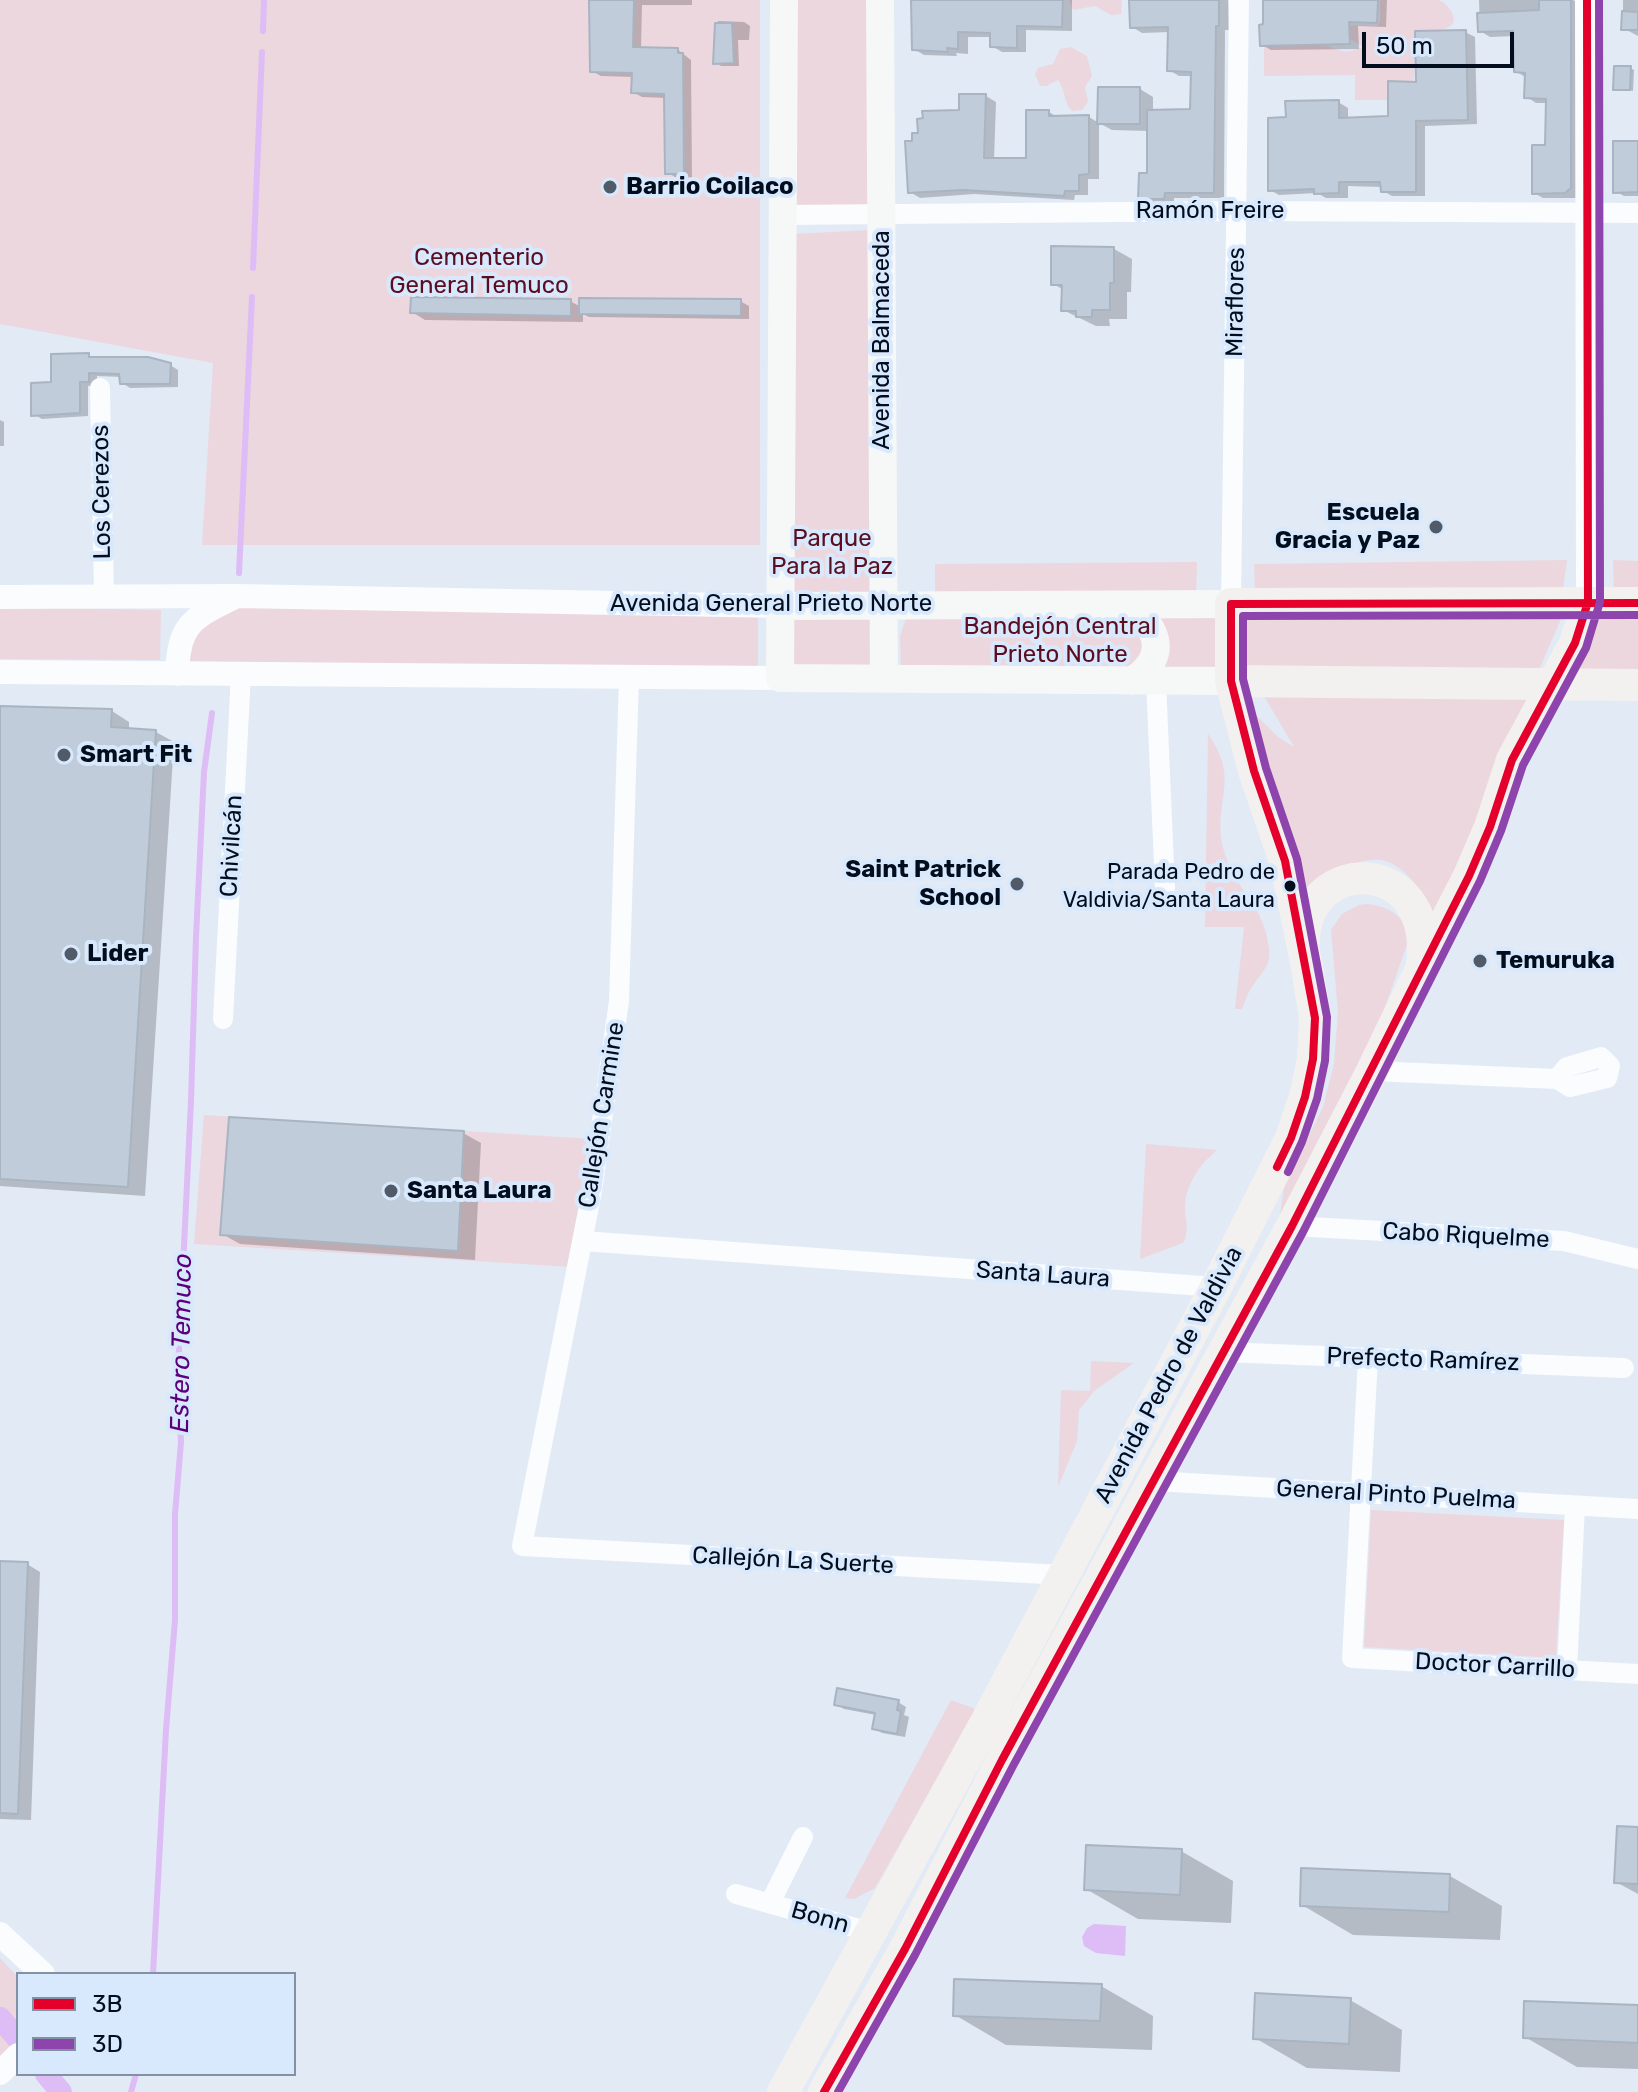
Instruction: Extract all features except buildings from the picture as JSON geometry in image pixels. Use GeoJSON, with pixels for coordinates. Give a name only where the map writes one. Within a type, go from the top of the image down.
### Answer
{"type":"FeatureCollection","features":[{"type":"Feature","properties":{"kind":"main road"},"geometry":{"type":"LineString","coordinates":[[784,0],[780,678],[1638,685]]}},
{"type":"Feature","properties":{"kind":"main road","name":"Avenida Balmaceda"},"geometry":{"type":"LineString","coordinates":[[880,0],[884,679]]}},
{"type":"Feature","properties":{"kind":"main road","name":"Avenida Pedro de Valdivia"},"geometry":{"type":"LineString","coordinates":[[824,2092],[905,1949],[1002,1760],[1292,1226],[1372,1071],[1469,876],[1490,827],[1503,780],[1575,643],[1588,602]]}},
{"type":"Feature","properties":{"kind":"main road","name":"Avenida General Prieto Norte"},"geometry":{"type":"LineString","coordinates":[[782,606],[1638,603]]}},
{"type":"Feature","properties":{"kind":"main road","name":"Avenida Pedro de Valdivia"},"geometry":{"type":"LineString","coordinates":[[783,2092],[1064,1575],[1216,1287],[1291,1138],[1305,1097],[1313,1059],[1315,1018],[1285,861],[1254,771],[1231,681],[1231,604]]}},
{"type":"Feature","properties":{"kind":"main road"},"geometry":{"type":"LineString","coordinates":[[1128,605],[1145,617],[1152,627],[1156,645],[1144,681]]}},
{"type":"Feature","properties":{"kind":"main road"},"geometry":{"type":"LineString","coordinates":[[1304,952],[1304,931],[1318,900],[1337,883],[1365,878],[1378,880],[1409,899],[1420,920],[1422,967]]}},
{"type":"Feature","properties":{"kind":"main road"},"geometry":{"type":"LineString","coordinates":[[1138,1435],[1139,1457],[1154,1481]]}},
{"type":"Feature","properties":{"kind":"street","name":"Miraflores"},"geometry":{"type":"LineString","coordinates":[[1231,604],[1239,0]]}},
{"type":"Feature","properties":{"kind":"street"},"geometry":{"type":"LineString","coordinates":[[1587,0],[1588,602]]}},
{"type":"Feature","properties":{"kind":"street","name":"Ramón Freire"},"geometry":{"type":"LineString","coordinates":[[783,215],[1237,211],[1638,213]]}},
{"type":"Feature","properties":{"kind":"street","name":"Los Cerezos"},"geometry":{"type":"LineString","coordinates":[[100,388],[104,596]]}},
{"type":"Feature","properties":{"kind":"street"},"geometry":{"type":"LineString","coordinates":[[177,674],[180,642],[186,629],[199,615],[237,596]]}},
{"type":"Feature","properties":{"kind":"street","name":"Avenida General Prieto Norte"},"geometry":{"type":"LineString","coordinates":[[0,597],[237,596],[782,606]]}},
{"type":"Feature","properties":{"kind":"street"},"geometry":{"type":"LineString","coordinates":[[0,672],[780,678]]}},
{"type":"Feature","properties":{"kind":"street","name":"Chivilcán"},"geometry":{"type":"LineString","coordinates":[[223,1019],[241,674]]}},
{"type":"Feature","properties":{"kind":"street","name":"Callejón Carmine"},"geometry":{"type":"LineString","coordinates":[[522,1546],[583,1241],[619,1001],[629,677]]}},
{"type":"Feature","properties":{"kind":"street"},"geometry":{"type":"LineString","coordinates":[[1144,681],[1165,888]]}},
{"type":"Feature","properties":{"kind":"street"},"geometry":{"type":"LineString","coordinates":[[1372,1071],[1557,1079]]}},
{"type":"Feature","properties":{"kind":"street","name":"Cabo Riquelme"},"geometry":{"type":"LineString","coordinates":[[1292,1226],[1564,1241],[1638,1259]]}},
{"type":"Feature","properties":{"kind":"street","name":"Santa Laura"},"geometry":{"type":"LineString","coordinates":[[583,1241],[1216,1287]]}},
{"type":"Feature","properties":{"kind":"street","name":"Prefecto Ramírez"},"geometry":{"type":"LineString","coordinates":[[1223,1352],[1624,1368]]}},
{"type":"Feature","properties":{"kind":"street"},"geometry":{"type":"LineString","coordinates":[[1362,1494],[1368,1358]]}},
{"type":"Feature","properties":{"kind":"street","name":"General Pinto Puelma"},"geometry":{"type":"LineString","coordinates":[[1154,1481],[1638,1509]]}},
{"type":"Feature","properties":{"kind":"street","name":"Doctor Carrillo"},"geometry":{"type":"LineString","coordinates":[[1362,1494],[1352,1658],[1638,1674]]}},
{"type":"Feature","properties":{"kind":"street"},"geometry":{"type":"LineString","coordinates":[[1567,1670],[1575,1506]]}},
{"type":"Feature","properties":{"kind":"street","name":"Callejón La Suerte"},"geometry":{"type":"LineString","coordinates":[[522,1546],[1064,1575]]}},
{"type":"Feature","properties":{"kind":"street","name":"Bonn"},"geometry":{"type":"LineString","coordinates":[[770,1903],[803,1837]]}},
{"type":"Feature","properties":{"kind":"street","name":"Bonn"},"geometry":{"type":"LineString","coordinates":[[736,1894],[870,1932]]}},
{"type":"Feature","properties":{"kind":"street"},"geometry":{"type":"LineString","coordinates":[[0,1934],[41,1972]]}},
{"type":"Feature","properties":{"kind":"green space","name":"Cementerio General Temuco"},"geometry":{"type":"Polygon","coordinates":[[[0,0],[760,0],[760,545],[202,545],[213,363],[0,324],[0,0]]]}},
{"type":"Feature","properties":{"kind":"green space"},"geometry":{"type":"Polygon","coordinates":[[[789,0],[878,0],[878,205],[785,206],[789,0]]]}},
{"type":"Feature","properties":{"kind":"green space"},"geometry":{"type":"Polygon","coordinates":[[[1069,0],[1122,0],[1121,14],[1111,15],[1095,6],[1073,10],[1069,0]]]}},
{"type":"Feature","properties":{"kind":"green space"},"geometry":{"type":"Polygon","coordinates":[[[1380,0],[1439,0],[1450,9],[1454,20],[1442,30],[1415,32],[1414,82],[1388,82],[1388,100],[1355,100],[1355,75],[1264,76],[1264,46],[1319,44],[1347,51],[1363,47],[1352,40],[1343,40],[1346,25],[1377,26],[1380,21],[1380,0]]]}},
{"type":"Feature","properties":{"kind":"green space"},"geometry":{"type":"Polygon","coordinates":[[[1071,47],[1087,56],[1092,76],[1085,87],[1088,102],[1082,110],[1072,111],[1058,80],[1040,86],[1035,74],[1038,68],[1053,64],[1060,49],[1071,47]]]}},
{"type":"Feature","properties":{"kind":"green space","name":"Parque Para la Paz"},"geometry":{"type":"Polygon","coordinates":[[[869,230],[877,596],[789,598],[794,234],[869,230]]]}},
{"type":"Feature","properties":{"kind":"green space"},"geometry":{"type":"Polygon","coordinates":[[[1567,560],[1563,590],[1255,593],[1254,564],[1567,560]]]}},
{"type":"Feature","properties":{"kind":"green space"},"geometry":{"type":"Polygon","coordinates":[[[1613,560],[1638,561],[1638,594],[1614,594],[1613,560]]]}},
{"type":"Feature","properties":{"kind":"green space"},"geometry":{"type":"Polygon","coordinates":[[[1197,562],[1196,595],[935,598],[935,564],[1197,562]]]}},
{"type":"Feature","properties":{"kind":"green space"},"geometry":{"type":"Polygon","coordinates":[[[225,606],[758,609],[758,670],[185,661],[189,639],[225,606]]]}},
{"type":"Feature","properties":{"kind":"green space"},"geometry":{"type":"Polygon","coordinates":[[[0,607],[161,610],[160,660],[0,659],[0,607]]]}},
{"type":"Feature","properties":{"kind":"green space"},"geometry":{"type":"Polygon","coordinates":[[[794,609],[872,609],[873,672],[792,670],[794,609]]]}},
{"type":"Feature","properties":{"kind":"green space","name":"Bandejón Central Prieto Norte"},"geometry":{"type":"Polygon","coordinates":[[[909,609],[1221,611],[1219,672],[901,666],[900,636],[909,609]]]}},
{"type":"Feature","properties":{"kind":"green space"},"geometry":{"type":"Polygon","coordinates":[[[1246,611],[1564,612],[1538,672],[1246,671],[1246,611]]]}},
{"type":"Feature","properties":{"kind":"green space"},"geometry":{"type":"Polygon","coordinates":[[[1602,613],[1638,613],[1638,670],[1578,670],[1602,613]]]}},
{"type":"Feature","properties":{"kind":"green space"},"geometry":{"type":"Polygon","coordinates":[[[1261,691],[1539,693],[1439,923],[1409,877],[1401,869],[1382,860],[1366,860],[1337,869],[1321,879],[1307,895],[1247,706],[1278,737],[1294,747],[1261,691]]]}},
{"type":"Feature","properties":{"kind":"green space"},"geometry":{"type":"Polygon","coordinates":[[[1208,734],[1218,751],[1225,779],[1221,819],[1224,851],[1262,921],[1269,950],[1267,965],[1250,990],[1242,1009],[1235,1009],[1244,927],[1205,927],[1208,734]]]}},
{"type":"Feature","properties":{"kind":"green space"},"geometry":{"type":"Polygon","coordinates":[[[1368,904],[1394,913],[1410,936],[1383,1013],[1277,1235],[1284,1188],[1323,1107],[1334,1064],[1338,1012],[1331,930],[1342,914],[1368,904]]]}},
{"type":"Feature","properties":{"kind":"green space","name":"Santa Laura"},"geometry":{"type":"Polygon","coordinates":[[[204,1115],[593,1139],[573,1267],[194,1244],[204,1115]]]}},
{"type":"Feature","properties":{"kind":"green space"},"geometry":{"type":"Polygon","coordinates":[[[1146,1144],[1217,1150],[1199,1169],[1187,1193],[1187,1231],[1183,1243],[1140,1259],[1146,1144]]]}},
{"type":"Feature","properties":{"kind":"green space"},"geometry":{"type":"Polygon","coordinates":[[[1091,1361],[1134,1363],[1094,1391],[1079,1410],[1077,1441],[1058,1487],[1061,1390],[1090,1391],[1091,1361]]]}},
{"type":"Feature","properties":{"kind":"green space"},"geometry":{"type":"Polygon","coordinates":[[[1371,1510],[1564,1520],[1556,1658],[1364,1647],[1371,1510]]]}},
{"type":"Feature","properties":{"kind":"green space"},"geometry":{"type":"Polygon","coordinates":[[[951,1700],[976,1709],[875,1888],[854,1899],[845,1898],[951,1700]]]}},
{"type":"Feature","properties":{"kind":"green space"},"geometry":{"type":"Polygon","coordinates":[[[0,1958],[16,1975],[16,2042],[0,2057],[0,1958]]]}},
{"type":"Feature","properties":{"kind":"shaded area"},"geometry":{"type":"Polygon","coordinates":[[[1094,1924],[1126,1926],[1125,1956],[1096,1953],[1084,1946],[1082,1937],[1087,1928],[1094,1924]]]}},
{"type":"Feature","properties":{"kind":"waterway"},"geometry":{"type":"LineString","coordinates":[[263,31],[264,0]]}},
{"type":"Feature","properties":{"kind":"waterway"},"geometry":{"type":"LineString","coordinates":[[253,268],[262,52]]}},
{"type":"Feature","properties":{"kind":"waterway"},"geometry":{"type":"LineString","coordinates":[[239,573],[252,297]]}},
{"type":"Feature","properties":{"kind":"waterway","name":"Estero Temuco"},"geometry":{"type":"LineString","coordinates":[[153,1972],[175,1620],[175,1514],[181,1442],[178,1371],[196,937],[204,772],[212,713]]}},
{"type":"Feature","properties":{"kind":"waterway"},"geometry":{"type":"LineString","coordinates":[[0,2018],[16,2037]]}},
{"type":"Feature","properties":{"kind":"waterway"},"geometry":{"type":"LineString","coordinates":[[48,2076],[61,2092]]}},
{"type":"Feature","properties":{"kind":"waterway","name":"Estero Temuco"},"geometry":{"type":"LineString","coordinates":[[131,2092],[135,2076]]}},
{"type":"Feature","properties":{"kind":"transit line","name":"3B"},"geometry":{"type":"LineString","coordinates":[[824,2092],[905,1949],[1002,1760],[1292,1226],[1469,876],[1490,827],[1512,760],[1575,643],[1588,602],[1587,0]]}},
{"type":"Feature","properties":{"kind":"transit line","name":"3D"},"geometry":{"type":"LineString","coordinates":[[838,2092],[915,1955],[1013,1766],[1303,1232],[1480,881],[1523,765],[1586,648],[1600,602],[1599,0]]}},
{"type":"Feature","properties":{"kind":"transit line","name":"3B"},"geometry":{"type":"LineString","coordinates":[[1277,1167],[1305,1097],[1313,1059],[1315,1018],[1285,861],[1254,771],[1231,681],[1231,604],[1638,603]]}},
{"type":"Feature","properties":{"kind":"transit line","name":"3D"},"geometry":{"type":"LineString","coordinates":[[1288,1172],[1317,1099],[1325,1061],[1327,1017],[1297,859],[1266,768],[1243,679],[1243,616],[1638,615]]}},
{"type":"Feature","properties":{"kind":"place","name":"Barrio Coilaco"},"geometry":{"type":"Point","coordinates":[610,187]}},
{"type":"Feature","properties":{"kind":"place","name":"Escuela Gracia y Paz"},"geometry":{"type":"Point","coordinates":[1436,527]}},
{"type":"Feature","properties":{"kind":"place","name":"Smart Fit"},"geometry":{"type":"Point","coordinates":[64,755]}},
{"type":"Feature","properties":{"kind":"place","name":"Saint Patrick School"},"geometry":{"type":"Point","coordinates":[1017,884]}},
{"type":"Feature","properties":{"kind":"place","name":"Parada Pedro de Valdivia/Santa Laura"},"geometry":{"type":"Point","coordinates":[1290,886]}},
{"type":"Feature","properties":{"kind":"place","name":"Lider"},"geometry":{"type":"Point","coordinates":[71,954]}},
{"type":"Feature","properties":{"kind":"place","name":"Temuruka"},"geometry":{"type":"Point","coordinates":[1480,961]}},
{"type":"Feature","properties":{"kind":"place","name":"Santa Laura"},"geometry":{"type":"Point","coordinates":[391,1191]}}]}
